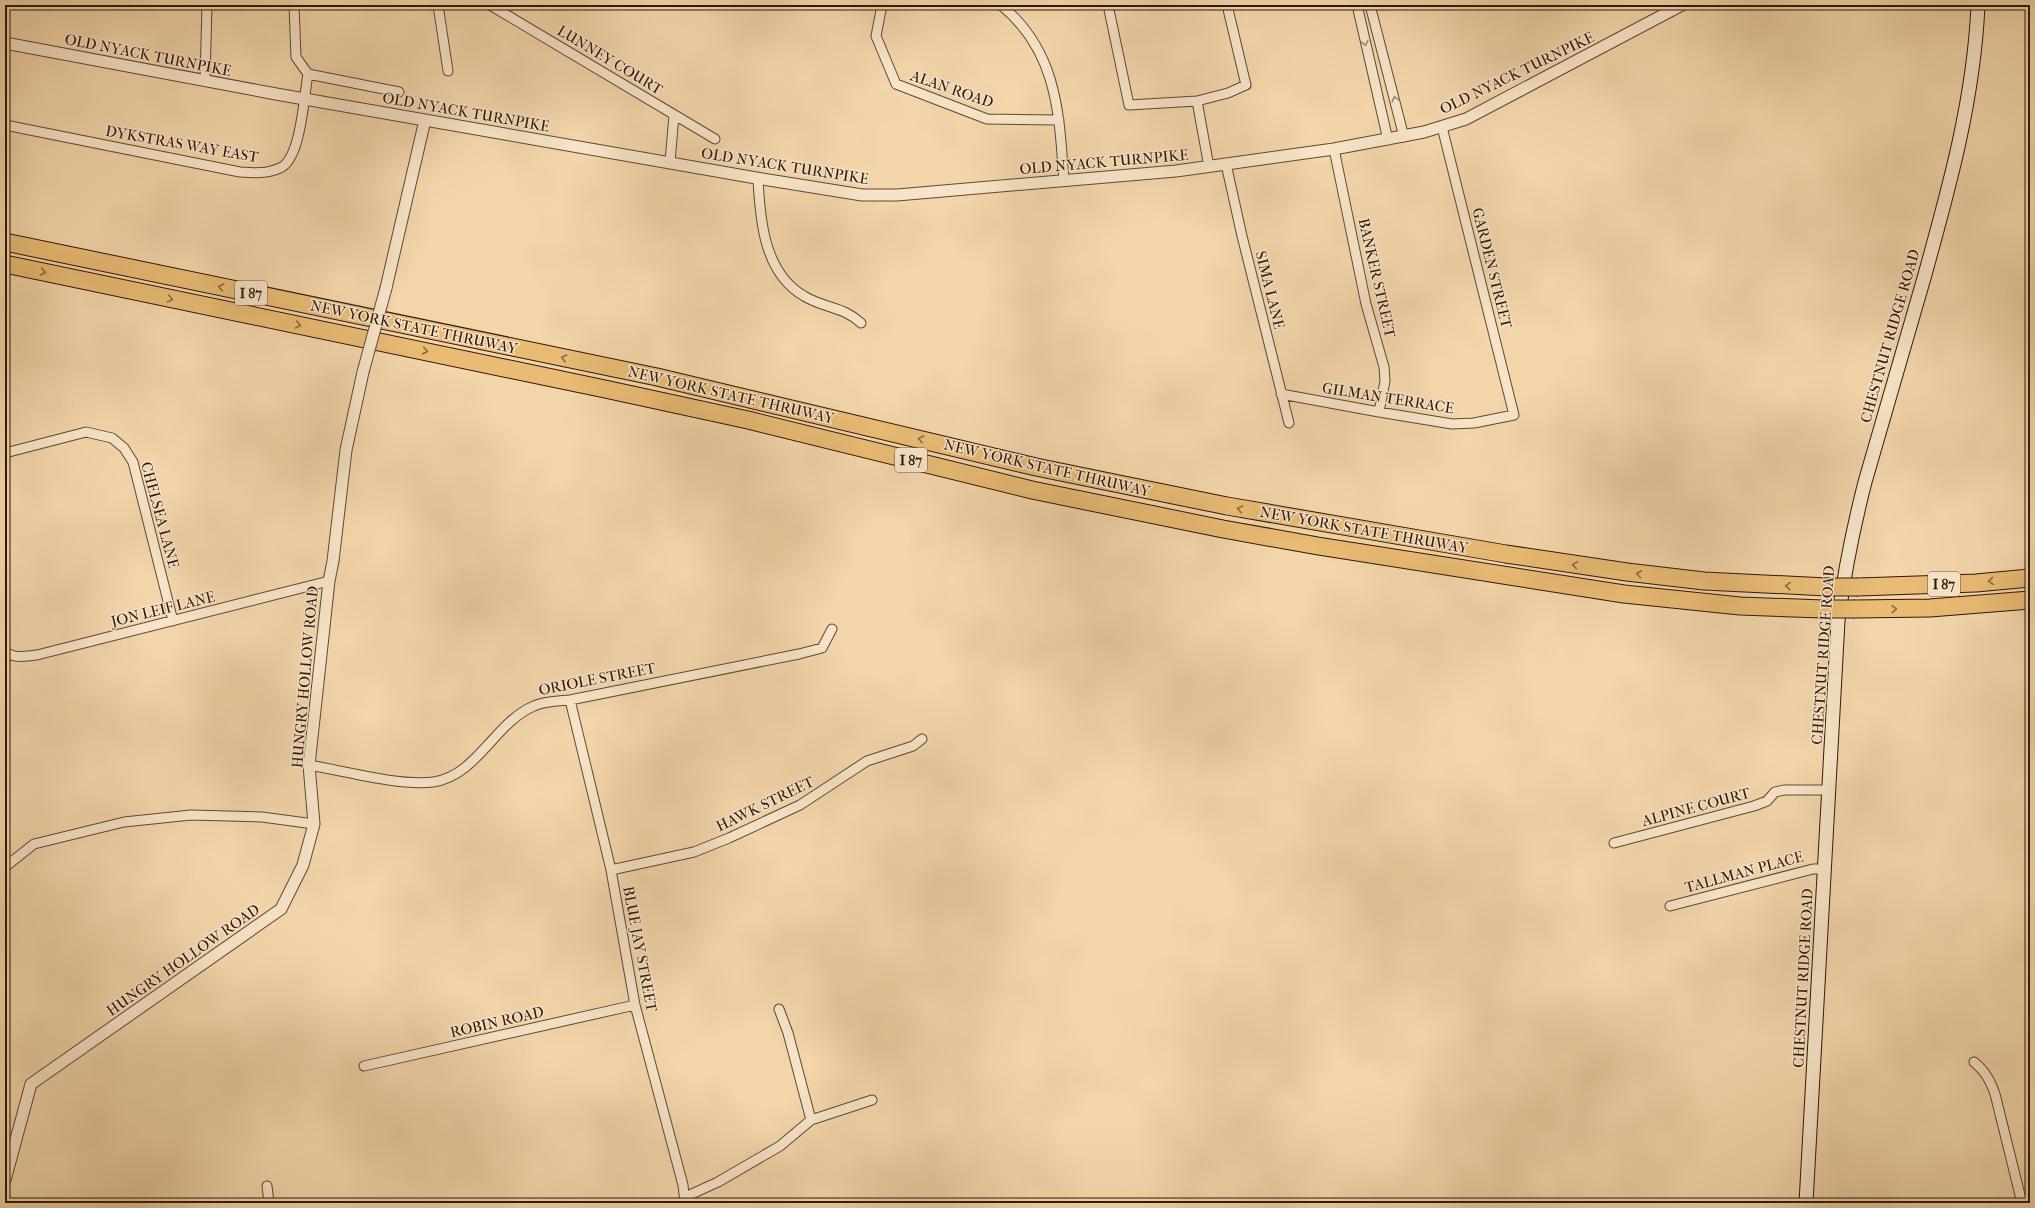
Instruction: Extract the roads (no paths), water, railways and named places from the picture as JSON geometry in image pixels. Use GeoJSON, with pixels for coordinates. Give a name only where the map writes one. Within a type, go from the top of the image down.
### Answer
{"type":"FeatureCollection","features":[{"type":"Feature","properties":{"kind":"highway","name":"NEW YORK STATE THRUWAY"},"geometry":{"type":"LineString","coordinates":[[5,242],[649,376],[855,423],[1028,465],[1234,508],[1490,552],[1627,572],[1704,581],[1827,587],[1976,583],[2030,578]]}},
{"type":"Feature","properties":{"kind":"highway","name":"NEW YORK STATE THRUWAY"},"geometry":{"type":"LineString","coordinates":[[5,264],[606,389],[748,420],[1026,488],[1230,530],[1617,593],[1740,606],[1824,609],[1930,608],[2030,600]]}},
{"type":"Feature","properties":{"kind":"main road","name":"CHESTNUT RIDGE ROAD"},"geometry":{"type":"LineString","coordinates":[[1806,1203],[1830,790],[1838,622],[1847,553],[1865,482],[1955,163],[1971,79],[1977,33],[1978,5]]}},
{"type":"Feature","properties":{"kind":"street"},"geometry":{"type":"LineString","coordinates":[[205,80],[207,5]]}},
{"type":"Feature","properties":{"kind":"street"},"geometry":{"type":"LineString","coordinates":[[294,5],[296,57],[308,74],[399,92]]}},
{"type":"Feature","properties":{"kind":"street"},"geometry":{"type":"LineString","coordinates":[[438,5],[448,71]]}},
{"type":"Feature","properties":{"kind":"street","name":"LUNNEY COURT"},"geometry":{"type":"LineString","coordinates":[[490,5],[715,139]]}},
{"type":"Feature","properties":{"kind":"street","name":"ALAN ROAD"},"geometry":{"type":"LineString","coordinates":[[882,5],[876,36],[896,84],[987,119],[1059,120]]}},
{"type":"Feature","properties":{"kind":"street"},"geometry":{"type":"LineString","coordinates":[[1001,5],[1028,34],[1042,57],[1052,80],[1059,120],[1064,180]]}},
{"type":"Feature","properties":{"kind":"street"},"geometry":{"type":"LineString","coordinates":[[1108,5],[1129,105],[1197,101],[1228,93],[1246,85],[1227,5]]}},
{"type":"Feature","properties":{"kind":"street"},"geometry":{"type":"LineString","coordinates":[[1357,5],[1388,140]]}},
{"type":"Feature","properties":{"kind":"street"},"geometry":{"type":"LineString","coordinates":[[1370,5],[1404,137]]}},
{"type":"Feature","properties":{"kind":"street","name":"OLD NYACK TURNPIKE"},"geometry":{"type":"LineString","coordinates":[[5,43],[303,99],[670,162],[758,179],[862,195],[898,195],[1209,167],[1334,149],[1404,137],[1466,119],[1682,5]]}},
{"type":"Feature","properties":{"kind":"street","name":"DYKSTRAS WAY EAST"},"geometry":{"type":"LineString","coordinates":[[5,125],[240,172],[264,173],[281,168],[294,154],[299,137],[303,99],[308,74]]}},
{"type":"Feature","properties":{"kind":"street"},"geometry":{"type":"LineString","coordinates":[[1197,101],[1209,167]]}},
{"type":"Feature","properties":{"kind":"street"},"geometry":{"type":"LineString","coordinates":[[670,162],[674,115]]}},
{"type":"Feature","properties":{"kind":"street","name":"HUNGRY HOLLOW ROAD"},"geometry":{"type":"LineString","coordinates":[[5,1180],[31,1084],[282,909],[303,865],[314,824],[309,765],[329,581],[333,561],[347,443],[363,372],[386,288],[425,120]]}},
{"type":"Feature","properties":{"kind":"street","name":"GARDEN STREET"},"geometry":{"type":"LineString","coordinates":[[1442,127],[1514,415]]}},
{"type":"Feature","properties":{"kind":"street","name":"BANKER STREET"},"geometry":{"type":"LineString","coordinates":[[1334,149],[1366,304],[1384,367],[1385,381],[1379,412]]}},
{"type":"Feature","properties":{"kind":"street","name":"SIMA LANE"},"geometry":{"type":"LineString","coordinates":[[1226,164],[1242,236],[1289,422]]}},
{"type":"Feature","properties":{"kind":"street"},"geometry":{"type":"LineString","coordinates":[[758,179],[764,235],[773,262],[786,283],[804,296],[852,314],[861,323]]}},
{"type":"Feature","properties":{"kind":"street","name":"GILMAN TERRACE"},"geometry":{"type":"LineString","coordinates":[[1281,394],[1452,424],[1474,423],[1514,415]]}},
{"type":"Feature","properties":{"kind":"street","name":"CHELSEA LANE"},"geometry":{"type":"LineString","coordinates":[[5,453],[86,432],[112,438],[124,448],[133,462],[173,621]]}},
{"type":"Feature","properties":{"kind":"street","name":"JON LEIF LANE"},"geometry":{"type":"LineString","coordinates":[[5,652],[11,656],[18,657],[37,655],[329,581]]}},
{"type":"Feature","properties":{"kind":"street","name":"ORIOLE STREET"},"geometry":{"type":"LineString","coordinates":[[309,765],[411,782],[434,782],[454,774],[470,763],[517,716],[535,705],[570,700],[822,648],[832,629]]}},
{"type":"Feature","properties":{"kind":"street","name":"BLUE JAY STREET"},"geometry":{"type":"LineString","coordinates":[[570,700],[610,870],[635,1005],[685,1200]]}},
{"type":"Feature","properties":{"kind":"street","name":"HAWK STREET"},"geometry":{"type":"LineString","coordinates":[[610,870],[694,852],[729,838],[800,805],[868,761],[913,746],[922,739]]}},
{"type":"Feature","properties":{"kind":"street","name":"ALPINE COURT"},"geometry":{"type":"LineString","coordinates":[[1614,843],[1754,806],[1767,801],[1775,792],[1784,790],[1830,790]]}},
{"type":"Feature","properties":{"kind":"street"},"geometry":{"type":"LineString","coordinates":[[5,867],[34,844],[124,822],[191,815],[262,817],[314,824]]}},
{"type":"Feature","properties":{"kind":"street","name":"TALLMAN PLACE"},"geometry":{"type":"LineString","coordinates":[[1670,906],[1813,869],[1825,869]]}},
{"type":"Feature","properties":{"kind":"street","name":"ROBIN ROAD"},"geometry":{"type":"LineString","coordinates":[[364,1066],[635,1005]]}},
{"type":"Feature","properties":{"kind":"street"},"geometry":{"type":"LineString","coordinates":[[779,1009],[788,1032],[811,1120]]}},
{"type":"Feature","properties":{"kind":"street"},"geometry":{"type":"LineString","coordinates":[[1974,1062],[1983,1070],[1991,1081],[2022,1203]]}},
{"type":"Feature","properties":{"kind":"street"},"geometry":{"type":"LineString","coordinates":[[685,1200],[780,1146],[811,1120],[872,1100]]}},
{"type":"Feature","properties":{"kind":"street"},"geometry":{"type":"LineString","coordinates":[[267,1186],[269,1203]]}}]}
